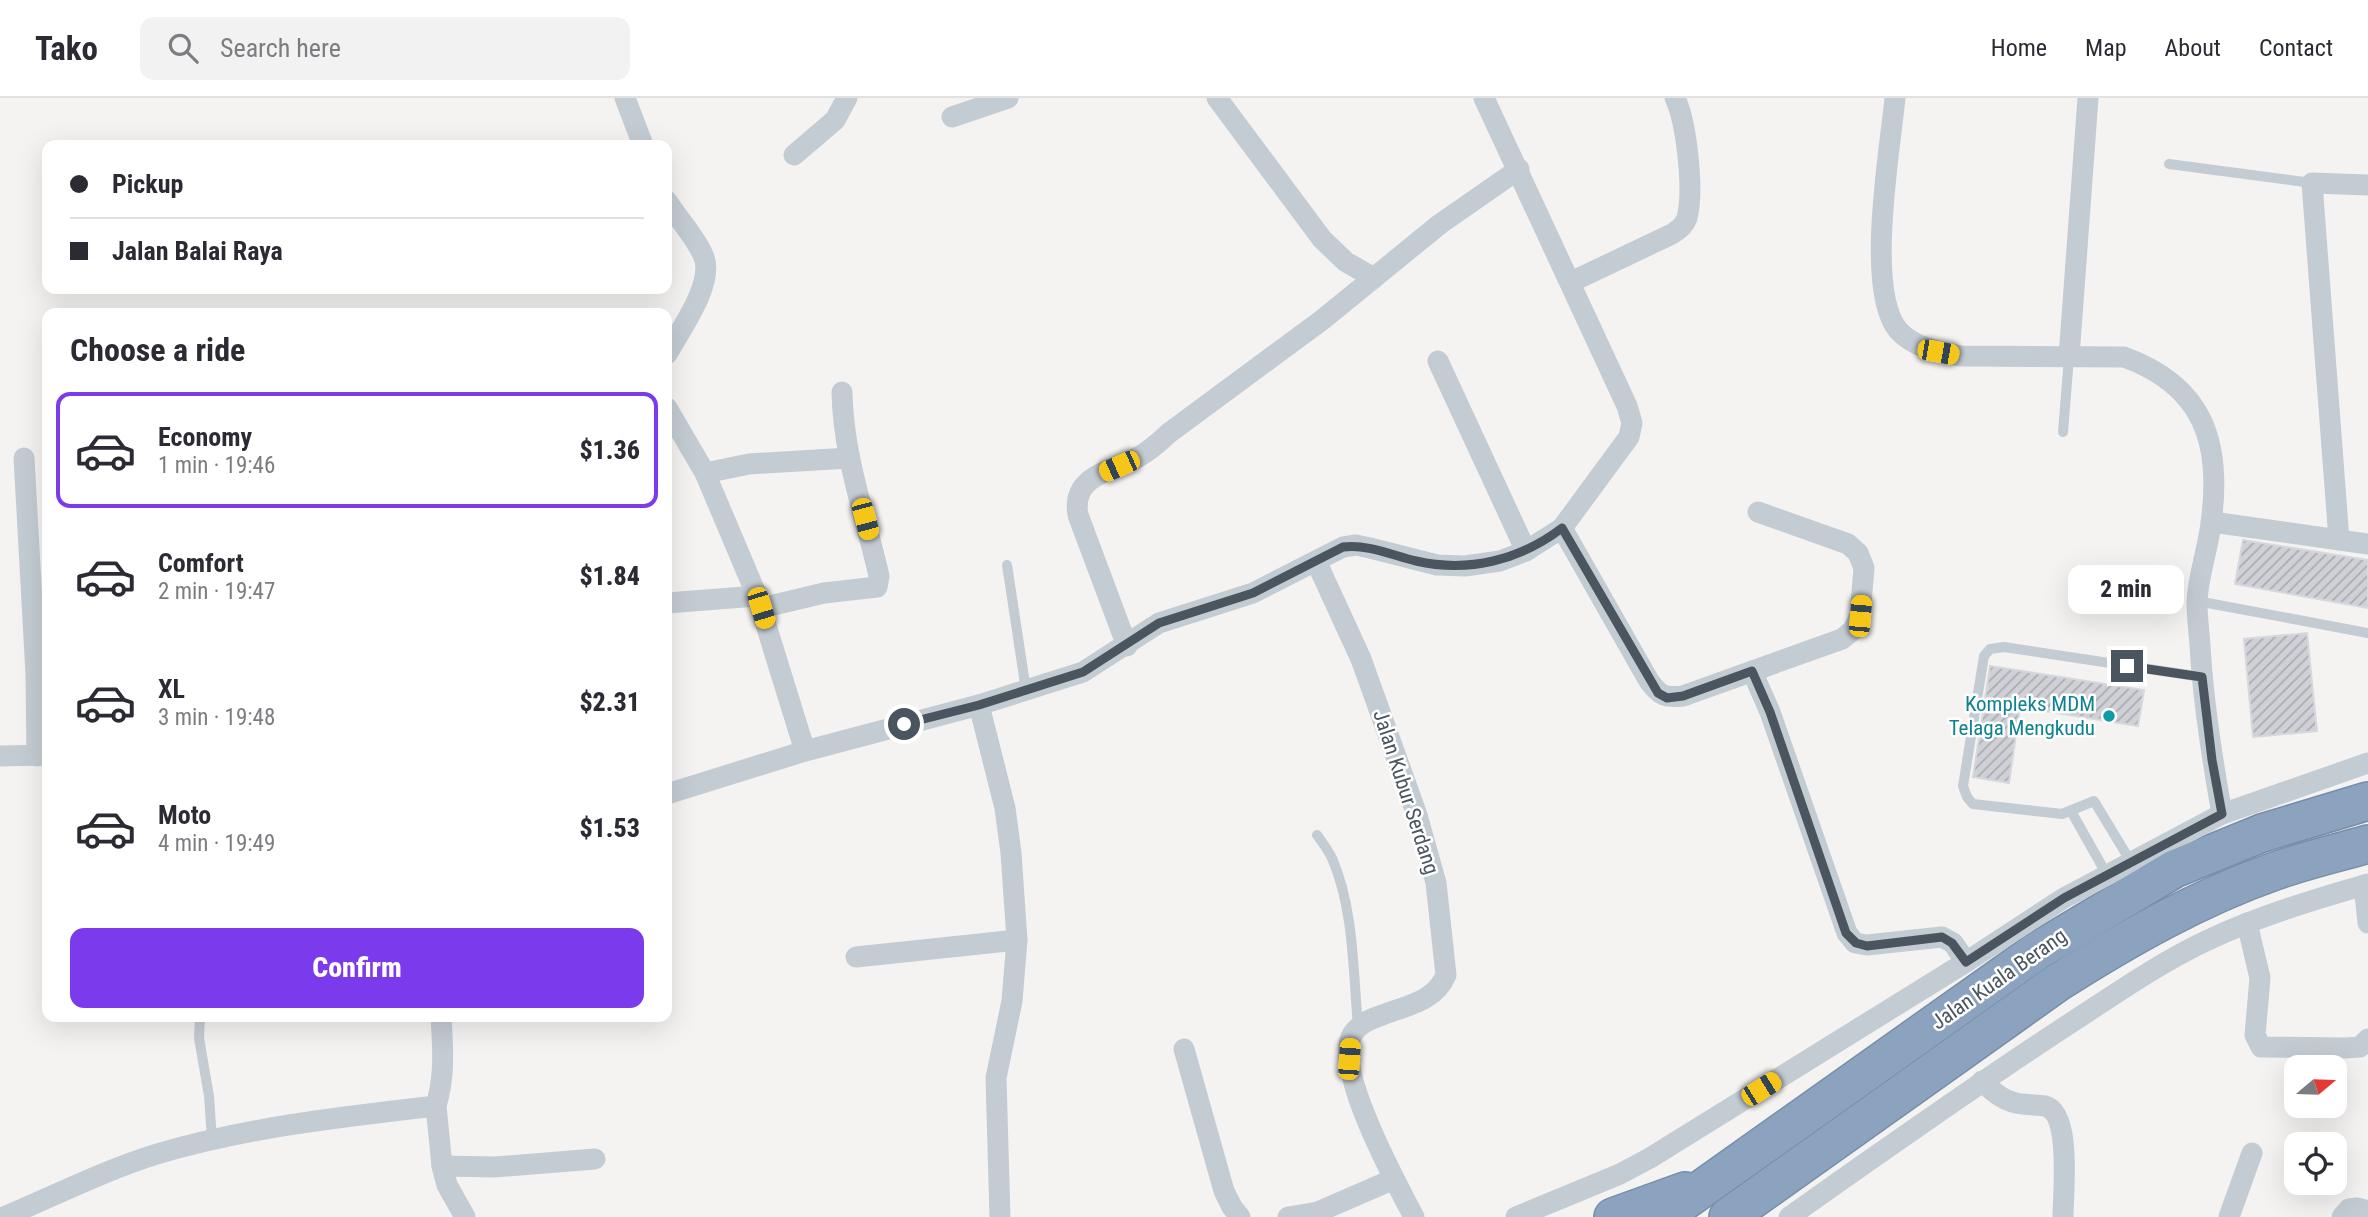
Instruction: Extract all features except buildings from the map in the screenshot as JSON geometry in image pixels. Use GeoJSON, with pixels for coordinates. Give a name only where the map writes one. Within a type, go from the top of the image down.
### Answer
{"type":"FeatureCollection","features":[{"type":"Feature","properties":{"kind":"highway","name":"Jalan Kuala Berang"},"geometry":{"type":"LineString","coordinates":[[1662,1217],[1715,1180],[2029,938],[2174,869],[2262,833],[2368,801]]}},
{"type":"Feature","properties":{"kind":"highway","name":"Jalan Kuala Berang"},"geometry":{"type":"LineString","coordinates":[[1728,1217],[2103,953],[2205,900],[2275,871],[2368,844]]}},
{"type":"Feature","properties":{"kind":"highway"},"geometry":{"type":"LineString","coordinates":[[1613,1217],[1715,1180]]}},
{"type":"Feature","properties":{"kind":"street"},"geometry":{"type":"LineString","coordinates":[[625,98],[641,140]]}},
{"type":"Feature","properties":{"kind":"street"},"geometry":{"type":"LineString","coordinates":[[794,155],[835,120],[847,98]]}},
{"type":"Feature","properties":{"kind":"street"},"geometry":{"type":"LineString","coordinates":[[952,117],[1008,98]]}},
{"type":"Feature","properties":{"kind":"street"},"geometry":{"type":"LineString","coordinates":[[1217,98],[1328,246],[1346,262],[1374,278]]}},
{"type":"Feature","properties":{"kind":"street"},"geometry":{"type":"LineString","coordinates":[[672,792],[805,751],[979,705],[1083,672],[1159,623],[1230,602],[1343,547],[1356,545],[1416,561],[1465,566],[1500,561],[1526,551],[1562,528],[1629,437],[1632,423],[1627,406],[1571,282],[1484,98]]}},
{"type":"Feature","properties":{"kind":"street"},"geometry":{"type":"LineString","coordinates":[[1571,282],[1682,227],[1687,217],[1689,200],[1687,133],[1682,111],[1675,98]]}},
{"type":"Feature","properties":{"kind":"street"},"geometry":{"type":"LineString","coordinates":[[1895,98],[1880,263],[1887,306],[1897,329],[1912,343],[1961,356],[2124,357],[2149,366],[2171,380],[2192,401],[2206,430],[2213,461],[2212,522],[2197,601],[2202,677],[2222,814]]}},
{"type":"Feature","properties":{"kind":"street"},"geometry":{"type":"LineString","coordinates":[[2069,357],[2088,98]]}},
{"type":"Feature","properties":{"kind":"street"},"geometry":{"type":"LineString","coordinates":[[1127,646],[1078,515],[1076,502],[1079,492],[1100,474],[1152,449],[1169,433],[1322,320],[1440,224],[1519,169]]}},
{"type":"Feature","properties":{"kind":"street"},"geometry":{"type":"LineString","coordinates":[[2339,540],[2312,183],[2368,185]]}},
{"type":"Feature","properties":{"kind":"street"},"geometry":{"type":"LineString","coordinates":[[672,208],[703,255],[707,269],[705,283],[672,345]]}},
{"type":"Feature","properties":{"kind":"street"},"geometry":{"type":"LineString","coordinates":[[1438,361],[1526,551]]}},
{"type":"Feature","properties":{"kind":"street"},"geometry":{"type":"LineString","coordinates":[[672,603],[759,602],[877,587],[879,576],[849,458],[842,416],[842,392]]}},
{"type":"Feature","properties":{"kind":"street"},"geometry":{"type":"LineString","coordinates":[[672,417],[705,473],[759,602],[805,751]]}},
{"type":"Feature","properties":{"kind":"street"},"geometry":{"type":"LineString","coordinates":[[0,756],[42,755],[24,458]]}},
{"type":"Feature","properties":{"kind":"street"},"geometry":{"type":"LineString","coordinates":[[705,473],[749,464],[849,458]]}},
{"type":"Feature","properties":{"kind":"street"},"geometry":{"type":"LineString","coordinates":[[1562,528],[1658,693],[1667,698],[1683,696],[1842,639],[1853,630],[1860,616],[1864,568],[1858,553],[1848,544],[1758,512]]}},
{"type":"Feature","properties":{"kind":"street"},"geometry":{"type":"LineString","coordinates":[[2212,522],[2368,544]]}},
{"type":"Feature","properties":{"kind":"street","name":"Jalan Kubur Serdang"},"geometry":{"type":"LineString","coordinates":[[1316,561],[1361,659],[1417,815],[1436,883],[1444,952],[1446,975],[1441,986],[1429,998],[1369,1019],[1358,1026]]}},
{"type":"Feature","properties":{"kind":"street"},"geometry":{"type":"LineString","coordinates":[[1752,671],[1770,712],[1846,933],[1856,943],[1867,946],[1942,937],[1952,943],[1966,962]]}},
{"type":"Feature","properties":{"kind":"street"},"geometry":{"type":"LineString","coordinates":[[979,705],[1005,808],[1017,940],[1012,1001],[996,1078],[1000,1217]]}},
{"type":"Feature","properties":{"kind":"street"},"geometry":{"type":"LineString","coordinates":[[1526,1215],[1650,1158],[1966,962],[2029,938],[2064,898],[2106,875],[2222,814],[2368,763]]}},
{"type":"Feature","properties":{"kind":"street"},"geometry":{"type":"LineString","coordinates":[[1789,1217],[1982,1081],[2168,960],[2247,923],[2366,885],[2368,923]]}},
{"type":"Feature","properties":{"kind":"street"},"geometry":{"type":"LineString","coordinates":[[2247,923],[2260,978],[2255,1035],[2261,1048],[2360,1047],[2368,1040]]}},
{"type":"Feature","properties":{"kind":"street"},"geometry":{"type":"LineString","coordinates":[[856,957],[1017,940]]}},
{"type":"Feature","properties":{"kind":"street"},"geometry":{"type":"LineString","coordinates":[[441,1022],[443,1073],[436,1106],[442,1166],[447,1185],[465,1217]]}},
{"type":"Feature","properties":{"kind":"street"},"geometry":{"type":"LineString","coordinates":[[1358,1026],[1350,1039],[1349,1059],[1354,1083],[1394,1180],[1414,1217]]}},
{"type":"Feature","properties":{"kind":"street"},"geometry":{"type":"LineString","coordinates":[[1184,1049],[1224,1191],[1240,1217]]}},
{"type":"Feature","properties":{"kind":"street"},"geometry":{"type":"LineString","coordinates":[[1982,1081],[2005,1100],[2045,1106],[2056,1113],[2063,1129],[2063,1217]]}},
{"type":"Feature","properties":{"kind":"street"},"geometry":{"type":"LineString","coordinates":[[4,1217],[131,1163],[212,1139],[313,1120],[436,1106]]}},
{"type":"Feature","properties":{"kind":"street"},"geometry":{"type":"LineString","coordinates":[[2229,1217],[2252,1153]]}},
{"type":"Feature","properties":{"kind":"street"},"geometry":{"type":"LineString","coordinates":[[442,1166],[495,1167],[595,1159]]}},
{"type":"Feature","properties":{"kind":"street"},"geometry":{"type":"LineString","coordinates":[[1288,1217],[1318,1212],[1394,1180]]}},
{"type":"Feature","properties":{"kind":"street"},"geometry":{"type":"LineString","coordinates":[[2343,1217],[2349,1209],[2368,1211]]}},
{"type":"Feature","properties":{"kind":"lane"},"geometry":{"type":"LineString","coordinates":[[2169,164],[2312,183]]}},
{"type":"Feature","properties":{"kind":"lane"},"geometry":{"type":"LineString","coordinates":[[2063,432],[2069,357]]}},
{"type":"Feature","properties":{"kind":"lane"},"geometry":{"type":"LineString","coordinates":[[1007,565],[1026,690]]}},
{"type":"Feature","properties":{"kind":"lane"},"geometry":{"type":"LineString","coordinates":[[2197,601],[2368,633]]}},
{"type":"Feature","properties":{"kind":"lane"},"geometry":{"type":"LineString","coordinates":[[2131,862],[2097,804],[2090,801],[2062,814],[1982,806],[1973,804],[1967,797],[1963,786],[1984,656],[1990,649],[2004,647],[2202,677]]}},
{"type":"Feature","properties":{"kind":"lane"},"geometry":{"type":"LineString","coordinates":[[2071,811],[2106,875]]}},
{"type":"Feature","properties":{"kind":"lane"},"geometry":{"type":"LineString","coordinates":[[1317,835],[1331,857],[1346,911],[1358,1026]]}},
{"type":"Feature","properties":{"kind":"lane"},"geometry":{"type":"LineString","coordinates":[[200,1022],[212,1139]]}},
{"type":"Feature","properties":{"kind":"place","name":"Kompleks MDM Telaga Mengkudu"},"geometry":{"type":"Point","coordinates":[2109,716]}},
{"type":"Feature","properties":{"kind":"route"},"geometry":{"type":"LineString","coordinates":[[904,724],[979,705],[1083,672],[1159,623],[1253,593],[1343,547],[1356,545],[1416,561],[1465,566],[1500,561],[1526,551],[1562,528],[1658,693],[1667,698],[1683,696],[1752,671],[1770,712],[1846,933],[1856,943],[1867,946],[1942,937],[1952,943],[1966,962],[2064,898],[2222,814],[2202,677],[2127,666]]}}]}
